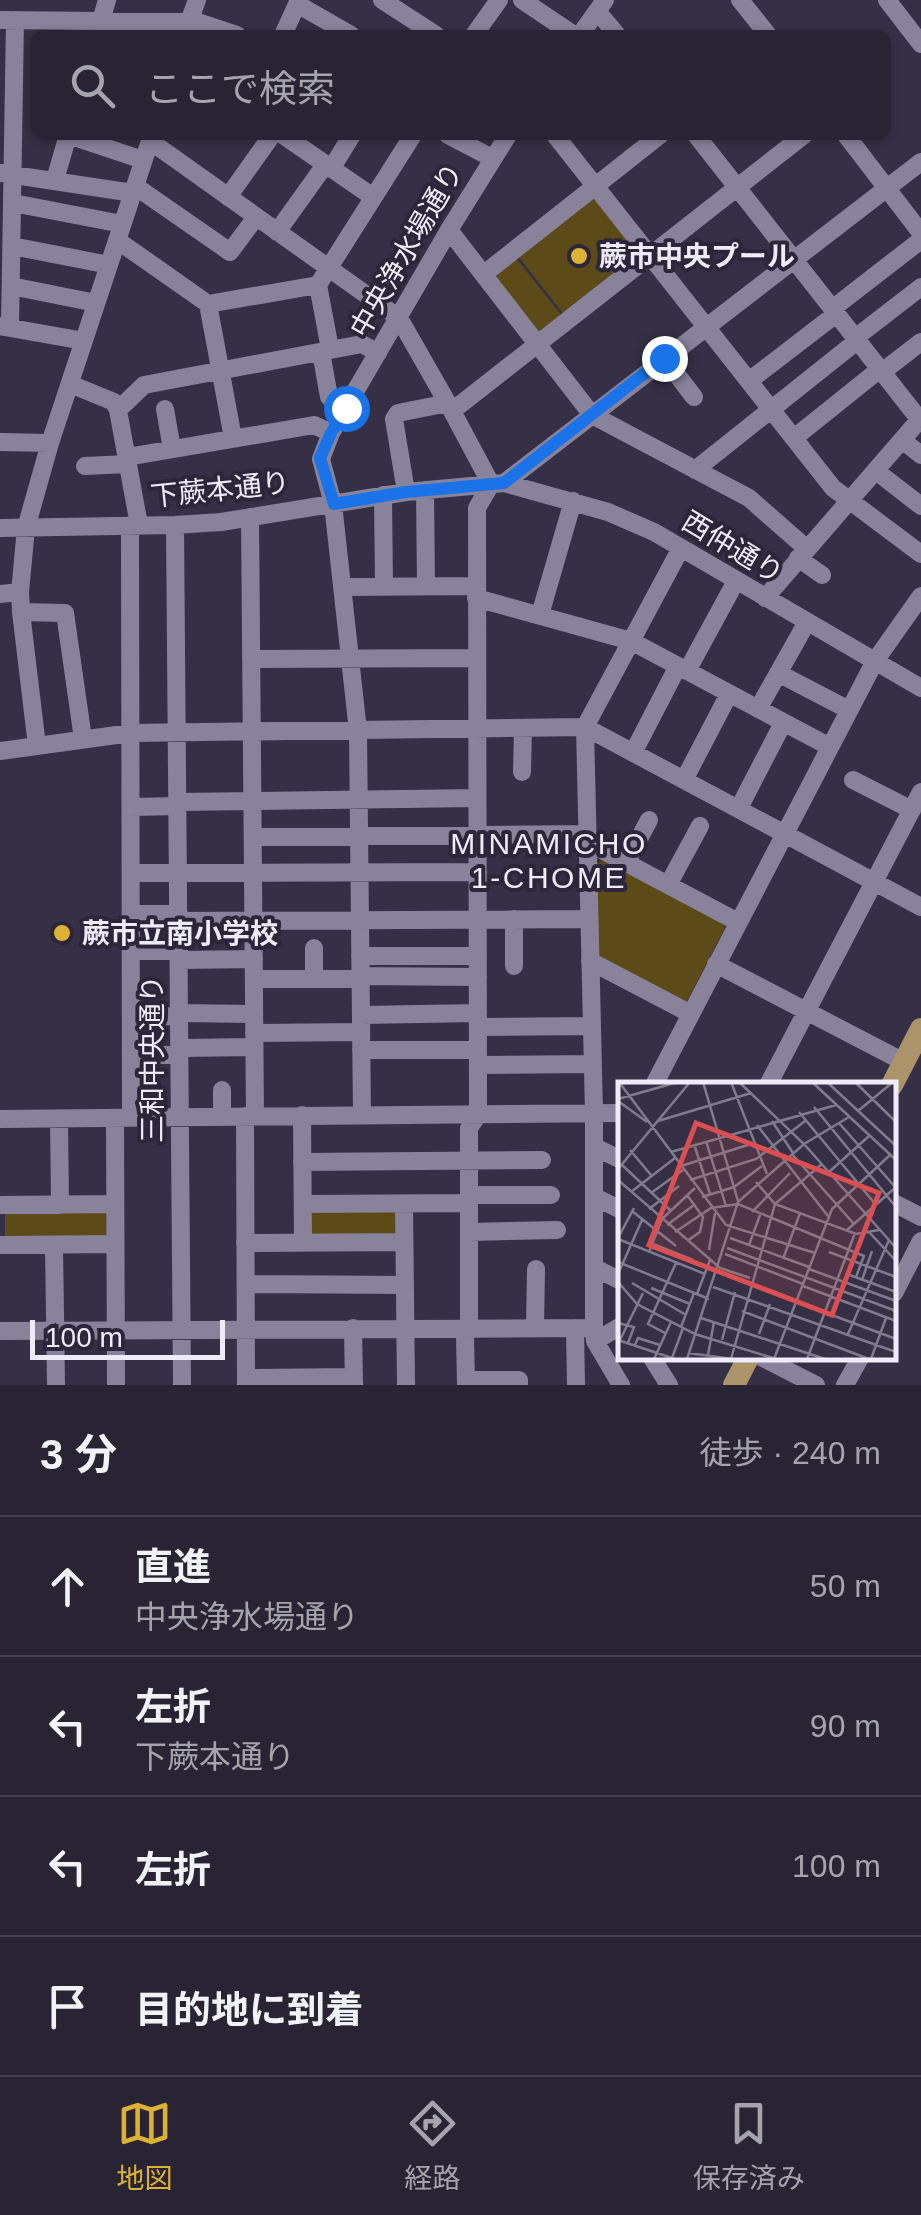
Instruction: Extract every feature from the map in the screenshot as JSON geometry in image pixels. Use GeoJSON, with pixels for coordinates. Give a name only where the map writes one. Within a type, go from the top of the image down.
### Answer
{"type":"FeatureCollection","features":[{"type":"Feature","properties":{"kind":"main road"},"geometry":{"type":"LineString","coordinates":[[894,1082],[921,1030]]}},
{"type":"Feature","properties":{"kind":"main road"},"geometry":{"type":"LineString","coordinates":[[734,1385],[747,1360]]}},
{"type":"Feature","properties":{"kind":"street"},"geometry":{"type":"LineString","coordinates":[[99,28],[107,0]]}},
{"type":"Feature","properties":{"kind":"street"},"geometry":{"type":"LineString","coordinates":[[186,28],[197,0]]}},
{"type":"Feature","properties":{"kind":"street"},"geometry":{"type":"LineString","coordinates":[[382,0],[428,30]]}},
{"type":"Feature","properties":{"kind":"street"},"geometry":{"type":"LineString","coordinates":[[478,30],[499,0]]}},
{"type":"Feature","properties":{"kind":"street"},"geometry":{"type":"LineString","coordinates":[[522,0],[569,30]]}},
{"type":"Feature","properties":{"kind":"street"},"geometry":{"type":"LineString","coordinates":[[887,0],[921,44]]}},
{"type":"Feature","properties":{"kind":"street"},"geometry":{"type":"LineString","coordinates":[[285,30],[298,2],[343,30]]}},
{"type":"Feature","properties":{"kind":"street"},"geometry":{"type":"LineString","coordinates":[[749,3],[765,30]]}},
{"type":"Feature","properties":{"kind":"street"},"geometry":{"type":"LineString","coordinates":[[581,30],[601,5],[614,30]]}},
{"type":"Feature","properties":{"kind":"street"},"geometry":{"type":"LineString","coordinates":[[84,341],[5,326],[12,246],[7,174],[7,20],[99,28],[186,28],[198,22],[222,30]]}},
{"type":"Feature","properties":{"kind":"street"},"geometry":{"type":"LineString","coordinates":[[55,180],[67,140]]}},
{"type":"Feature","properties":{"kind":"street"},"geometry":{"type":"LineString","coordinates":[[83,140],[144,160]]}},
{"type":"Feature","properties":{"kind":"street"},"geometry":{"type":"LineString","coordinates":[[37,746],[21,612],[26,528],[50,443],[150,140]]}},
{"type":"Feature","properties":{"kind":"street"},"geometry":{"type":"LineString","coordinates":[[154,140],[398,318],[498,483]]}},
{"type":"Feature","properties":{"kind":"street"},"geometry":{"type":"LineString","coordinates":[[228,197],[268,140]]}},
{"type":"Feature","properties":{"kind":"street"},"geometry":{"type":"LineString","coordinates":[[295,140],[373,197]]}},
{"type":"Feature","properties":{"kind":"street"},"geometry":{"type":"LineString","coordinates":[[277,232],[348,140]]}},
{"type":"Feature","properties":{"kind":"street"},"geometry":{"type":"LineString","coordinates":[[346,408],[329,397],[318,285],[410,140]]}},
{"type":"Feature","properties":{"kind":"street"},"geometry":{"type":"LineString","coordinates":[[458,140],[492,158]]}},
{"type":"Feature","properties":{"kind":"street","name":"中央浄水場通り"},"geometry":{"type":"LineString","coordinates":[[362,1115],[358,731],[334,504],[320,458],[448,230],[505,140]]}},
{"type":"Feature","properties":{"kind":"street"},"geometry":{"type":"LineString","coordinates":[[562,140],[833,488],[921,554]]}},
{"type":"Feature","properties":{"kind":"street"},"geometry":{"type":"LineString","coordinates":[[484,274],[654,140]]}},
{"type":"Feature","properties":{"kind":"street"},"geometry":{"type":"LineString","coordinates":[[700,140],[920,419],[765,598]]}},
{"type":"Feature","properties":{"kind":"street"},"geometry":{"type":"LineString","coordinates":[[426,585],[415,491],[394,419],[398,413],[450,407],[538,344],[798,140]]}},
{"type":"Feature","properties":{"kind":"street"},"geometry":{"type":"LineString","coordinates":[[749,381],[921,236],[850,140]]}},
{"type":"Feature","properties":{"kind":"street"},"geometry":{"type":"LineString","coordinates":[[520,1385],[519,1380],[466,1382],[469,1128],[478,1115],[477,508],[498,483],[921,162]]}},
{"type":"Feature","properties":{"kind":"street"},"geometry":{"type":"LineString","coordinates":[[7,174],[134,189],[230,252],[256,218]]}},
{"type":"Feature","properties":{"kind":"street"},"geometry":{"type":"LineString","coordinates":[[9,214],[120,232],[208,304],[233,438]]}},
{"type":"Feature","properties":{"kind":"street"},"geometry":{"type":"LineString","coordinates":[[448,230],[592,415],[748,498],[822,576]]}},
{"type":"Feature","properties":{"kind":"street"},"geometry":{"type":"LineString","coordinates":[[12,246],[109,265]]}},
{"type":"Feature","properties":{"kind":"street"},"geometry":{"type":"LineString","coordinates":[[208,304],[318,285]]}},
{"type":"Feature","properties":{"kind":"street"},"geometry":{"type":"LineString","coordinates":[[11,286],[96,303]]}},
{"type":"Feature","properties":{"kind":"street"},"geometry":{"type":"LineString","coordinates":[[695,470],[921,287]]}},
{"type":"Feature","properties":{"kind":"street"},"geometry":{"type":"LineString","coordinates":[[794,438],[921,342]]}},
{"type":"Feature","properties":{"kind":"street"},"geometry":{"type":"LineString","coordinates":[[118,410],[144,384],[362,344],[378,353]]}},
{"type":"Feature","properties":{"kind":"street"},"geometry":{"type":"LineString","coordinates":[[664,358],[694,397]]}},
{"type":"Feature","properties":{"kind":"street"},"geometry":{"type":"LineString","coordinates":[[70,384],[114,402],[118,410],[128,460],[134,525],[132,1017],[115,1204],[116,1385]]}},
{"type":"Feature","properties":{"kind":"street"},"geometry":{"type":"LineString","coordinates":[[165,409],[172,449]]}},
{"type":"Feature","properties":{"kind":"street"},"geometry":{"type":"LineString","coordinates":[[85,466],[314,424],[331,433]]}},
{"type":"Feature","properties":{"kind":"street"},"geometry":{"type":"LineString","coordinates":[[902,440],[921,455]]}},
{"type":"Feature","properties":{"kind":"street"},"geometry":{"type":"LineString","coordinates":[[0,442],[50,443]]}},
{"type":"Feature","properties":{"kind":"street"},"geometry":{"type":"LineString","coordinates":[[876,470],[921,506]]}},
{"type":"Feature","properties":{"kind":"street","name":"下蕨本通り"},"geometry":{"type":"LineString","coordinates":[[0,528],[175,525],[498,483]]}},
{"type":"Feature","properties":{"kind":"street","name":"西仲通り"},"geometry":{"type":"LineString","coordinates":[[498,483],[573,501],[654,532],[921,688]]}},
{"type":"Feature","properties":{"kind":"street"},"geometry":{"type":"LineString","coordinates":[[383,496],[384,586]]}},
{"type":"Feature","properties":{"kind":"street"},"geometry":{"type":"LineString","coordinates":[[540,615],[573,501]]}},
{"type":"Feature","properties":{"kind":"street"},"geometry":{"type":"LineString","coordinates":[[250,517],[254,1031],[245,1243],[246,1382],[354,1381],[353,1328]]}},
{"type":"Feature","properties":{"kind":"street","name":"三和中央通り"},"geometry":{"type":"LineString","coordinates":[[175,525],[182,1385]]}},
{"type":"Feature","properties":{"kind":"street"},"geometry":{"type":"LineString","coordinates":[[576,1385],[588,1332],[595,1268],[585,727],[681,548]]}},
{"type":"Feature","properties":{"kind":"street"},"geometry":{"type":"LineString","coordinates":[[633,753],[736,581]]}},
{"type":"Feature","properties":{"kind":"street"},"geometry":{"type":"LineString","coordinates":[[344,587],[426,585],[476,592],[631,641],[830,747]]}},
{"type":"Feature","properties":{"kind":"street"},"geometry":{"type":"LineString","coordinates":[[0,594],[20,592]]}},
{"type":"Feature","properties":{"kind":"street"},"geometry":{"type":"LineString","coordinates":[[656,1082],[875,661],[921,596]]}},
{"type":"Feature","properties":{"kind":"street"},"geometry":{"type":"LineString","coordinates":[[21,612],[65,613],[83,740]]}},
{"type":"Feature","properties":{"kind":"street"},"geometry":{"type":"LineString","coordinates":[[758,709],[807,622]]}},
{"type":"Feature","properties":{"kind":"street"},"geometry":{"type":"LineString","coordinates":[[251,659],[477,658]]}},
{"type":"Feature","properties":{"kind":"street"},"geometry":{"type":"LineString","coordinates":[[778,673],[849,710]]}},
{"type":"Feature","properties":{"kind":"street"},"geometry":{"type":"LineString","coordinates":[[684,780],[729,694]]}},
{"type":"Feature","properties":{"kind":"street"},"geometry":{"type":"LineString","coordinates":[[739,808],[783,722]]}},
{"type":"Feature","properties":{"kind":"street"},"geometry":{"type":"LineString","coordinates":[[0,751],[131,732],[585,727],[921,908]]}},
{"type":"Feature","properties":{"kind":"street"},"geometry":{"type":"LineString","coordinates":[[522,728],[522,772]]}},
{"type":"Feature","properties":{"kind":"street"},"geometry":{"type":"LineString","coordinates":[[853,780],[912,810]]}},
{"type":"Feature","properties":{"kind":"street"},"geometry":{"type":"LineString","coordinates":[[770,1082],[921,792]]}},
{"type":"Feature","properties":{"kind":"street"},"geometry":{"type":"LineString","coordinates":[[131,807],[478,798]]}},
{"type":"Feature","properties":{"kind":"street"},"geometry":{"type":"LineString","coordinates":[[626,863],[648,820]]}},
{"type":"Feature","properties":{"kind":"street"},"geometry":{"type":"LineString","coordinates":[[668,885],[700,826]]}},
{"type":"Feature","properties":{"kind":"street"},"geometry":{"type":"LineString","coordinates":[[253,837],[587,838],[738,922]]}},
{"type":"Feature","properties":{"kind":"street"},"geometry":{"type":"LineString","coordinates":[[131,874],[478,872]]}},
{"type":"Feature","properties":{"kind":"street"},"geometry":{"type":"LineString","coordinates":[[131,914],[254,920],[589,919]]}},
{"type":"Feature","properties":{"kind":"street"},"geometry":{"type":"LineString","coordinates":[[514,919],[514,966]]}},
{"type":"Feature","properties":{"kind":"street"},"geometry":{"type":"LineString","coordinates":[[314,948],[314,979]]}},
{"type":"Feature","properties":{"kind":"street"},"geometry":{"type":"LineString","coordinates":[[131,951],[254,959]]}},
{"type":"Feature","properties":{"kind":"street"},"geometry":{"type":"LineString","coordinates":[[360,956],[478,956]]}},
{"type":"Feature","properties":{"kind":"street"},"geometry":{"type":"LineString","coordinates":[[590,961],[691,1014]]}},
{"type":"Feature","properties":{"kind":"street"},"geometry":{"type":"LineString","coordinates":[[716,964],[904,1062]]}},
{"type":"Feature","properties":{"kind":"street"},"geometry":{"type":"LineString","coordinates":[[254,979],[478,977]]}},
{"type":"Feature","properties":{"kind":"street"},"geometry":{"type":"LineString","coordinates":[[132,1017],[180,1015],[254,1031],[361,1032],[478,1020],[592,1026]]}},
{"type":"Feature","properties":{"kind":"street"},"geometry":{"type":"LineString","coordinates":[[131,1056],[180,1051],[254,1031]]}},
{"type":"Feature","properties":{"kind":"street"},"geometry":{"type":"LineString","coordinates":[[361,1032],[478,1058],[593,1064]]}},
{"type":"Feature","properties":{"kind":"street"},"geometry":{"type":"LineString","coordinates":[[222,1090],[222,1116]]}},
{"type":"Feature","properties":{"kind":"street"},"geometry":{"type":"LineString","coordinates":[[0,1119],[618,1112]]}},
{"type":"Feature","properties":{"kind":"street"},"geometry":{"type":"LineString","coordinates":[[302,1115],[303,1241]]}},
{"type":"Feature","properties":{"kind":"street"},"geometry":{"type":"LineString","coordinates":[[58,1119],[60,1205]]}},
{"type":"Feature","properties":{"kind":"street"},"geometry":{"type":"LineString","coordinates":[[594,1147],[618,1159]]}},
{"type":"Feature","properties":{"kind":"street"},"geometry":{"type":"LineString","coordinates":[[302,1162],[542,1160]]}},
{"type":"Feature","properties":{"kind":"street"},"geometry":{"type":"LineString","coordinates":[[302,1204],[404,1204],[551,1195]]}},
{"type":"Feature","properties":{"kind":"street"},"geometry":{"type":"LineString","coordinates":[[595,1197],[618,1208]]}},
{"type":"Feature","properties":{"kind":"street"},"geometry":{"type":"LineString","coordinates":[[0,1205],[115,1204]]}},
{"type":"Feature","properties":{"kind":"street"},"geometry":{"type":"LineString","coordinates":[[404,1204],[406,1385]]}},
{"type":"Feature","properties":{"kind":"street"},"geometry":{"type":"LineString","coordinates":[[896,1205],[921,1217]]}},
{"type":"Feature","properties":{"kind":"street"},"geometry":{"type":"LineString","coordinates":[[469,1232],[557,1230]]}},
{"type":"Feature","properties":{"kind":"street"},"geometry":{"type":"LineString","coordinates":[[899,1271],[921,1241]]}},
{"type":"Feature","properties":{"kind":"street"},"geometry":{"type":"LineString","coordinates":[[245,1243],[404,1242]]}},
{"type":"Feature","properties":{"kind":"street"},"geometry":{"type":"LineString","coordinates":[[54,1244],[56,1385]]}},
{"type":"Feature","properties":{"kind":"street"},"geometry":{"type":"LineString","coordinates":[[0,1245],[116,1244]]}},
{"type":"Feature","properties":{"kind":"street"},"geometry":{"type":"LineString","coordinates":[[595,1268],[618,1280]]}},
{"type":"Feature","properties":{"kind":"street"},"geometry":{"type":"LineString","coordinates":[[535,1328],[536,1269]]}},
{"type":"Feature","properties":{"kind":"street"},"geometry":{"type":"LineString","coordinates":[[246,1284],[405,1285]]}},
{"type":"Feature","properties":{"kind":"street"},"geometry":{"type":"LineString","coordinates":[[0,1331],[535,1328],[588,1332],[618,1327]]}},
{"type":"Feature","properties":{"kind":"street"},"geometry":{"type":"LineString","coordinates":[[588,1332],[621,1385]]}},
{"type":"Feature","properties":{"kind":"street"},"geometry":{"type":"LineString","coordinates":[[653,1360],[669,1385]]}},
{"type":"Feature","properties":{"kind":"street"},"geometry":{"type":"LineString","coordinates":[[768,1360],[816,1385]]}},
{"type":"Feature","properties":{"kind":"street"},"geometry":{"type":"LineString","coordinates":[[845,1385],[859,1360]]}},
{"type":"Feature","properties":{"kind":"shaded area","name":"蕨市中央プール"},"geometry":{"type":"Polygon","coordinates":[[[591,197],[599,198],[641,252],[565,316],[518,256],[591,197]]]}},
{"type":"Feature","properties":{"kind":"shaded area"},"geometry":{"type":"Polygon","coordinates":[[[516,258],[563,317],[543,333],[537,332],[496,280],[499,271],[516,258]]]}},
{"type":"Feature","properties":{"kind":"shaded area"},"geometry":{"type":"Polygon","coordinates":[[[604,859],[723,921],[725,928],[685,1005],[596,957],[594,866],[604,859]]]}},
{"type":"Feature","properties":{"kind":"shaded area"},"geometry":{"type":"Polygon","coordinates":[[[311,1208],[395,1208],[400,1236],[308,1234],[311,1208]]]}},
{"type":"Feature","properties":{"kind":"shaded area"},"geometry":{"type":"Polygon","coordinates":[[[5,1211],[109,1211],[108,1239],[5,1238],[5,1211]]]}},
{"type":"Feature","properties":{"kind":"place","name":"蕨市中央プール"},"geometry":{"type":"Point","coordinates":[579,256]}},
{"type":"Feature","properties":{"kind":"place","name":"蕨市立南小学校"},"geometry":{"type":"Point","coordinates":[62,933]}},
{"type":"Feature","properties":{"kind":"district","name":"MINAMICHO 1-CHOME"},"geometry":{"type":"Point","coordinates":[549,861]}},
{"type":"Feature","properties":{"kind":"route"},"geometry":{"type":"LineString","coordinates":[[346,408],[320,458],[334,504],[406,492],[504,483],[664,358]]}}]}
